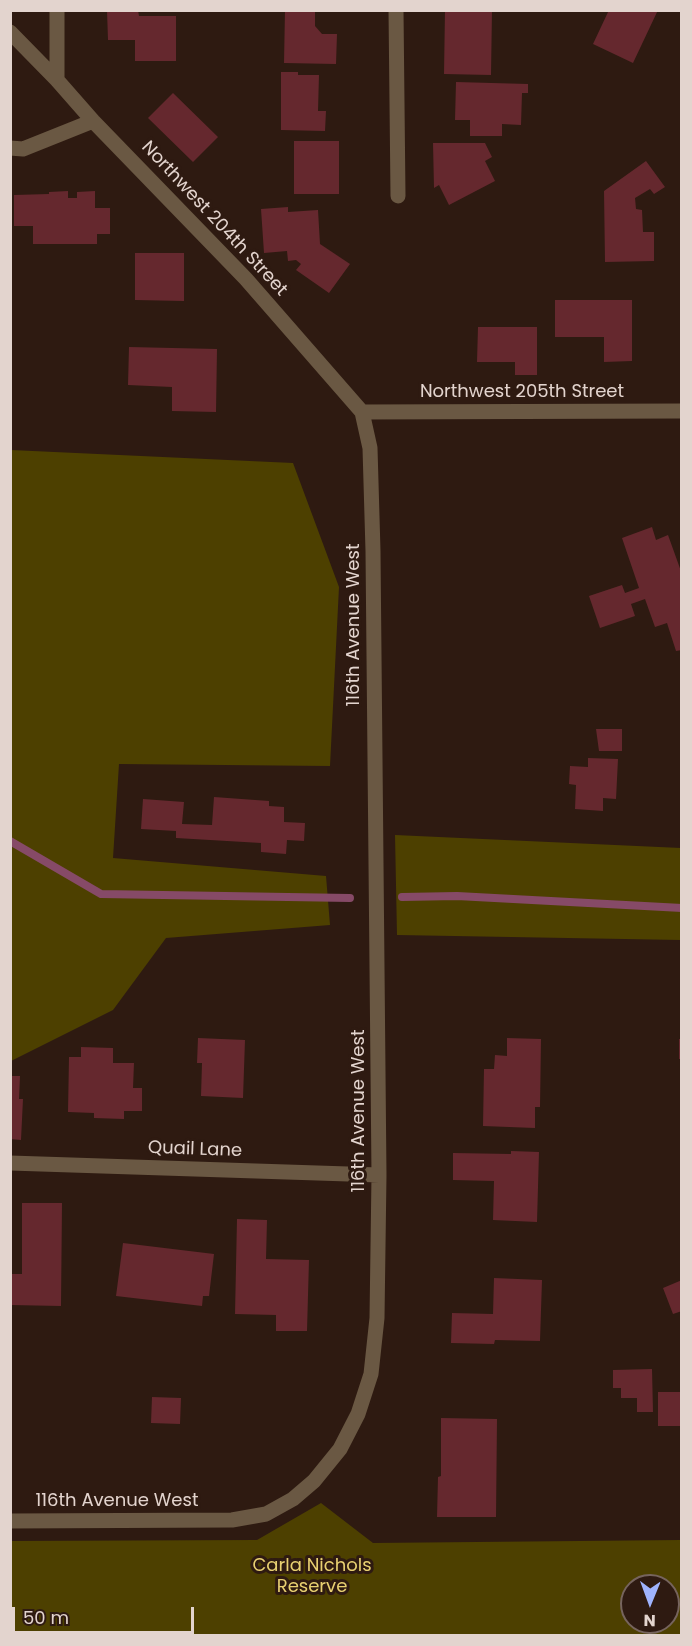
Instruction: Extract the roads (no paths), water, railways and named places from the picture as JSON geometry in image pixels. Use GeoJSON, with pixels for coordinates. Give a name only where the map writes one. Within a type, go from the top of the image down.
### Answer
{"type":"FeatureCollection","features":[{"type":"Feature","properties":{"kind":"street"},"geometry":{"type":"LineString","coordinates":[[57,10],[57,80]]}},
{"type":"Feature","properties":{"kind":"street"},"geometry":{"type":"LineString","coordinates":[[396,10],[398,196]]}},
{"type":"Feature","properties":{"kind":"street","name":"Northwest 204th Street"},"geometry":{"type":"LineString","coordinates":[[10,32],[246,279],[362,412]]}},
{"type":"Feature","properties":{"kind":"street"},"geometry":{"type":"LineString","coordinates":[[10,148],[23,148],[93,121]]}},
{"type":"Feature","properties":{"kind":"street","name":"Northwest 205th Street"},"geometry":{"type":"LineString","coordinates":[[362,412],[681,411]]}},
{"type":"Feature","properties":{"kind":"street","name":"116th Avenue West"},"geometry":{"type":"LineString","coordinates":[[10,1521],[232,1520],[266,1514],[293,1498],[314,1481],[345,1440],[358,1414],[371,1374],[377,1318],[379,1175],[373,551],[370,448],[362,412]]}},
{"type":"Feature","properties":{"kind":"street","name":"Quail Lane"},"geometry":{"type":"LineString","coordinates":[[10,1163],[379,1175]]}},
{"type":"Feature","properties":{"kind":"waterway"},"geometry":{"type":"LineString","coordinates":[[10,841],[101,894],[350,898]]}},
{"type":"Feature","properties":{"kind":"waterway"},"geometry":{"type":"LineString","coordinates":[[402,897],[457,896],[682,908]]}},
{"type":"Feature","properties":{"kind":"park label","name":"Carla Nichols Reserve"},"geometry":{"type":"Point","coordinates":[312,1576]}}]}
